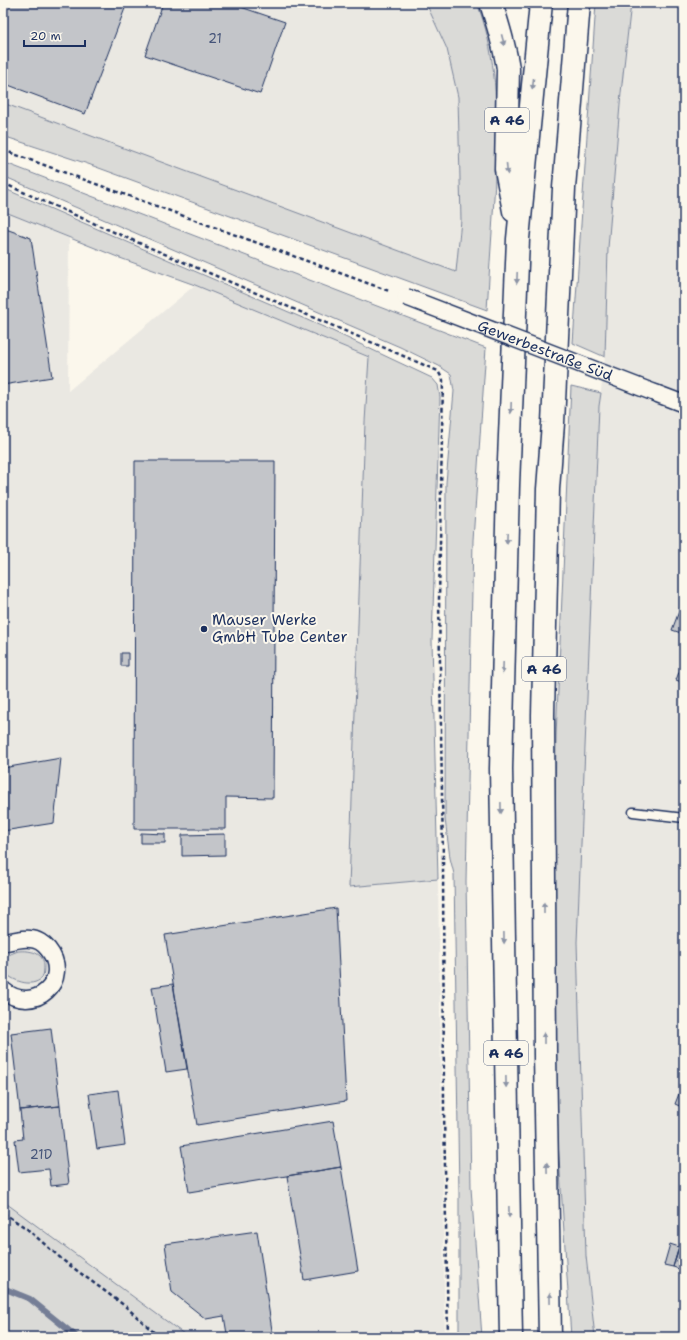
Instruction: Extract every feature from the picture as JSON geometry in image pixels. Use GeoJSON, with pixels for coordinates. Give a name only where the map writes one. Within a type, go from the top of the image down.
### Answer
{"type":"FeatureCollection","features":[{"type":"Feature","properties":{"kind":"highway","name":"A 46"},"geometry":{"type":"LineString","coordinates":[[491,3],[502,35],[508,69],[506,169],[518,240]]}},
{"type":"Feature","properties":{"kind":"highway","name":"A 46"},"geometry":{"type":"LineString","coordinates":[[511,1337],[500,769],[508,485],[518,240],[541,3]]}},
{"type":"Feature","properties":{"kind":"highway","name":"A 46"},"geometry":{"type":"LineString","coordinates":[[550,1337],[544,1055],[543,715],[548,497],[564,188],[579,3]]}},
{"type":"Feature","properties":{"kind":"street","name":"Gewerbestraße Süd"},"geometry":{"type":"LineString","coordinates":[[406,297],[684,404]]}},
{"type":"Feature","properties":{"kind":"street"},"geometry":{"type":"LineString","coordinates":[[3,943],[30,939],[38,941],[46,946],[52,953],[56,970],[50,987],[44,994],[36,998],[28,1000],[19,999],[11,996],[3,990]]}},
{"type":"Feature","properties":{"kind":"lane"},"geometry":{"type":"LineString","coordinates":[[633,812],[684,818]]}},
{"type":"Feature","properties":{"kind":"path"},"geometry":{"type":"LineString","coordinates":[[3,150],[406,297]]}},
{"type":"Feature","properties":{"kind":"path"},"geometry":{"type":"LineString","coordinates":[[3,183],[78,217],[438,371],[444,380],[439,600],[443,859],[444,1111],[448,1337]]}},
{"type":"Feature","properties":{"kind":"path"},"geometry":{"type":"LineString","coordinates":[[3,1213],[26,1228],[64,1261],[125,1306],[159,1337]]}},
{"type":"Feature","properties":{"kind":"shaded area"},"geometry":{"type":"Polygon","coordinates":[[[3,3],[426,3],[447,49],[458,97],[461,220],[456,273],[3,103],[3,3]]]}},
{"type":"Feature","properties":{"kind":"shaded area"},"geometry":{"type":"Polygon","coordinates":[[[426,3],[477,3],[488,38],[494,73],[496,128],[495,187],[487,310],[88,164],[3,136],[3,103],[456,272],[461,220],[458,97],[447,49],[426,3]]]}},
{"type":"Feature","properties":{"kind":"shaded area"},"geometry":{"type":"Polygon","coordinates":[[[596,3],[631,3],[621,93],[608,248],[605,357],[573,343],[596,3]]]}},
{"type":"Feature","properties":{"kind":"shaded area"},"geometry":{"type":"Polygon","coordinates":[[[631,3],[684,3],[684,1337],[595,1337],[586,1256],[577,942],[578,903],[599,406],[605,357],[608,248],[621,93],[631,3]]]}},
{"type":"Feature","properties":{"kind":"shaded area"},"geometry":{"type":"Polygon","coordinates":[[[3,162],[486,348],[473,540],[466,881],[471,1188],[482,1337],[459,1337],[459,1194],[454,874],[450,858],[445,819],[446,483],[454,391],[451,374],[439,366],[400,347],[3,176],[3,162]]]}},
{"type":"Feature","properties":{"kind":"shaded area"},"geometry":{"type":"Polygon","coordinates":[[[3,188],[328,329],[432,378],[438,385],[440,397],[432,640],[438,879],[349,887],[365,422],[369,357],[195,285],[120,258],[3,211],[3,188]]]}},
{"type":"Feature","properties":{"kind":"shaded area"},"geometry":{"type":"Polygon","coordinates":[[[3,211],[69,238],[68,391],[195,285],[369,357],[365,422],[349,887],[438,879],[445,1337],[3,1337],[3,211]]]}},
{"type":"Feature","properties":{"kind":"shaded area"},"geometry":{"type":"Polygon","coordinates":[[[571,386],[601,393],[599,406],[577,942],[586,1256],[595,1337],[571,1337],[557,1127],[554,916],[556,736],[571,386]]]}},
{"type":"Feature","properties":{"kind":"shaded area"},"geometry":{"type":"Polygon","coordinates":[[[18,951],[27,951],[39,955],[44,966],[44,974],[42,978],[32,983],[21,982],[3,971],[3,957],[18,951]]]}},
{"type":"Feature","properties":{"kind":"shaded area"},"geometry":{"type":"Polygon","coordinates":[[[3,1201],[188,1337],[3,1337],[3,1201]]]}},
{"type":"Feature","properties":{"kind":"building"},"geometry":{"type":"Polygon","coordinates":[[[3,3],[127,3],[85,114],[3,83],[3,3]]]}},
{"type":"Feature","properties":{"kind":"building"},"geometry":{"type":"Polygon","coordinates":[[[163,3],[229,3],[285,22],[260,94],[145,55],[163,3]]]}},
{"type":"Feature","properties":{"kind":"building"},"geometry":{"type":"Polygon","coordinates":[[[3,228],[31,238],[52,377],[3,385],[3,228]]]}},
{"type":"Feature","properties":{"kind":"building","name":"Mauser Werke GmbH Tube Center"},"geometry":{"type":"Polygon","coordinates":[[[135,461],[275,461],[273,798],[226,797],[226,829],[134,829],[135,461]]]}},
{"type":"Feature","properties":{"kind":"building"},"geometry":{"type":"Polygon","coordinates":[[[684,598],[684,634],[672,630],[684,598]]]}},
{"type":"Feature","properties":{"kind":"building"},"geometry":{"type":"Polygon","coordinates":[[[121,653],[128,653],[128,666],[121,666],[121,653]]]}},
{"type":"Feature","properties":{"kind":"building"},"geometry":{"type":"Polygon","coordinates":[[[684,659],[684,683],[676,680],[684,659]]]}},
{"type":"Feature","properties":{"kind":"building"},"geometry":{"type":"Polygon","coordinates":[[[61,758],[54,823],[3,831],[3,768],[61,758]]]}},
{"type":"Feature","properties":{"kind":"building"},"geometry":{"type":"Polygon","coordinates":[[[141,833],[165,834],[165,843],[141,843],[141,833]]]}},
{"type":"Feature","properties":{"kind":"building"},"geometry":{"type":"Polygon","coordinates":[[[225,834],[225,855],[182,856],[182,835],[225,834]]]}},
{"type":"Feature","properties":{"kind":"building"},"geometry":{"type":"Polygon","coordinates":[[[336,908],[346,1101],[197,1125],[165,935],[336,908]]]}},
{"type":"Feature","properties":{"kind":"building"},"geometry":{"type":"Polygon","coordinates":[[[173,984],[187,1069],[166,1072],[152,987],[173,984]]]}},
{"type":"Feature","properties":{"kind":"building"},"geometry":{"type":"Polygon","coordinates":[[[51,1028],[60,1106],[20,1110],[11,1033],[51,1028]]]}},
{"type":"Feature","properties":{"kind":"building"},"geometry":{"type":"Polygon","coordinates":[[[684,1081],[684,1108],[675,1104],[684,1081]]]}},
{"type":"Feature","properties":{"kind":"building"},"geometry":{"type":"Polygon","coordinates":[[[118,1090],[125,1145],[97,1149],[89,1094],[118,1090]]]}},
{"type":"Feature","properties":{"kind":"building"},"geometry":{"type":"Polygon","coordinates":[[[60,1106],[69,1184],[51,1186],[49,1169],[19,1172],[15,1140],[23,1139],[20,1110],[60,1106]]]}},
{"type":"Feature","properties":{"kind":"building"},"geometry":{"type":"Polygon","coordinates":[[[333,1121],[341,1167],[189,1192],[181,1146],[333,1121]]]}},
{"type":"Feature","properties":{"kind":"building"},"geometry":{"type":"Polygon","coordinates":[[[341,1167],[358,1271],[304,1280],[287,1176],[341,1167]]]}},
{"type":"Feature","properties":{"kind":"building"},"geometry":{"type":"Polygon","coordinates":[[[257,1231],[273,1337],[232,1337],[227,1334],[224,1316],[206,1319],[172,1292],[165,1244],[257,1231]]]}},
{"type":"Feature","properties":{"kind":"building"},"geometry":{"type":"Polygon","coordinates":[[[670,1244],[679,1247],[673,1267],[664,1265],[670,1244]]]}},
{"type":"Feature","properties":{"kind":"building"},"geometry":{"type":"Polygon","coordinates":[[[679,1247],[684,1249],[684,1262],[682,1270],[673,1267],[679,1247]]]}},
{"type":"Feature","properties":{"kind":"waterway"},"geometry":{"type":"LineString","coordinates":[[3,1288],[30,1299],[77,1337]]}},
{"type":"Feature","properties":{"kind":"place","name":"Mauser Werke GmbH Tube Center"},"geometry":{"type":"Point","coordinates":[204,629]}}]}
